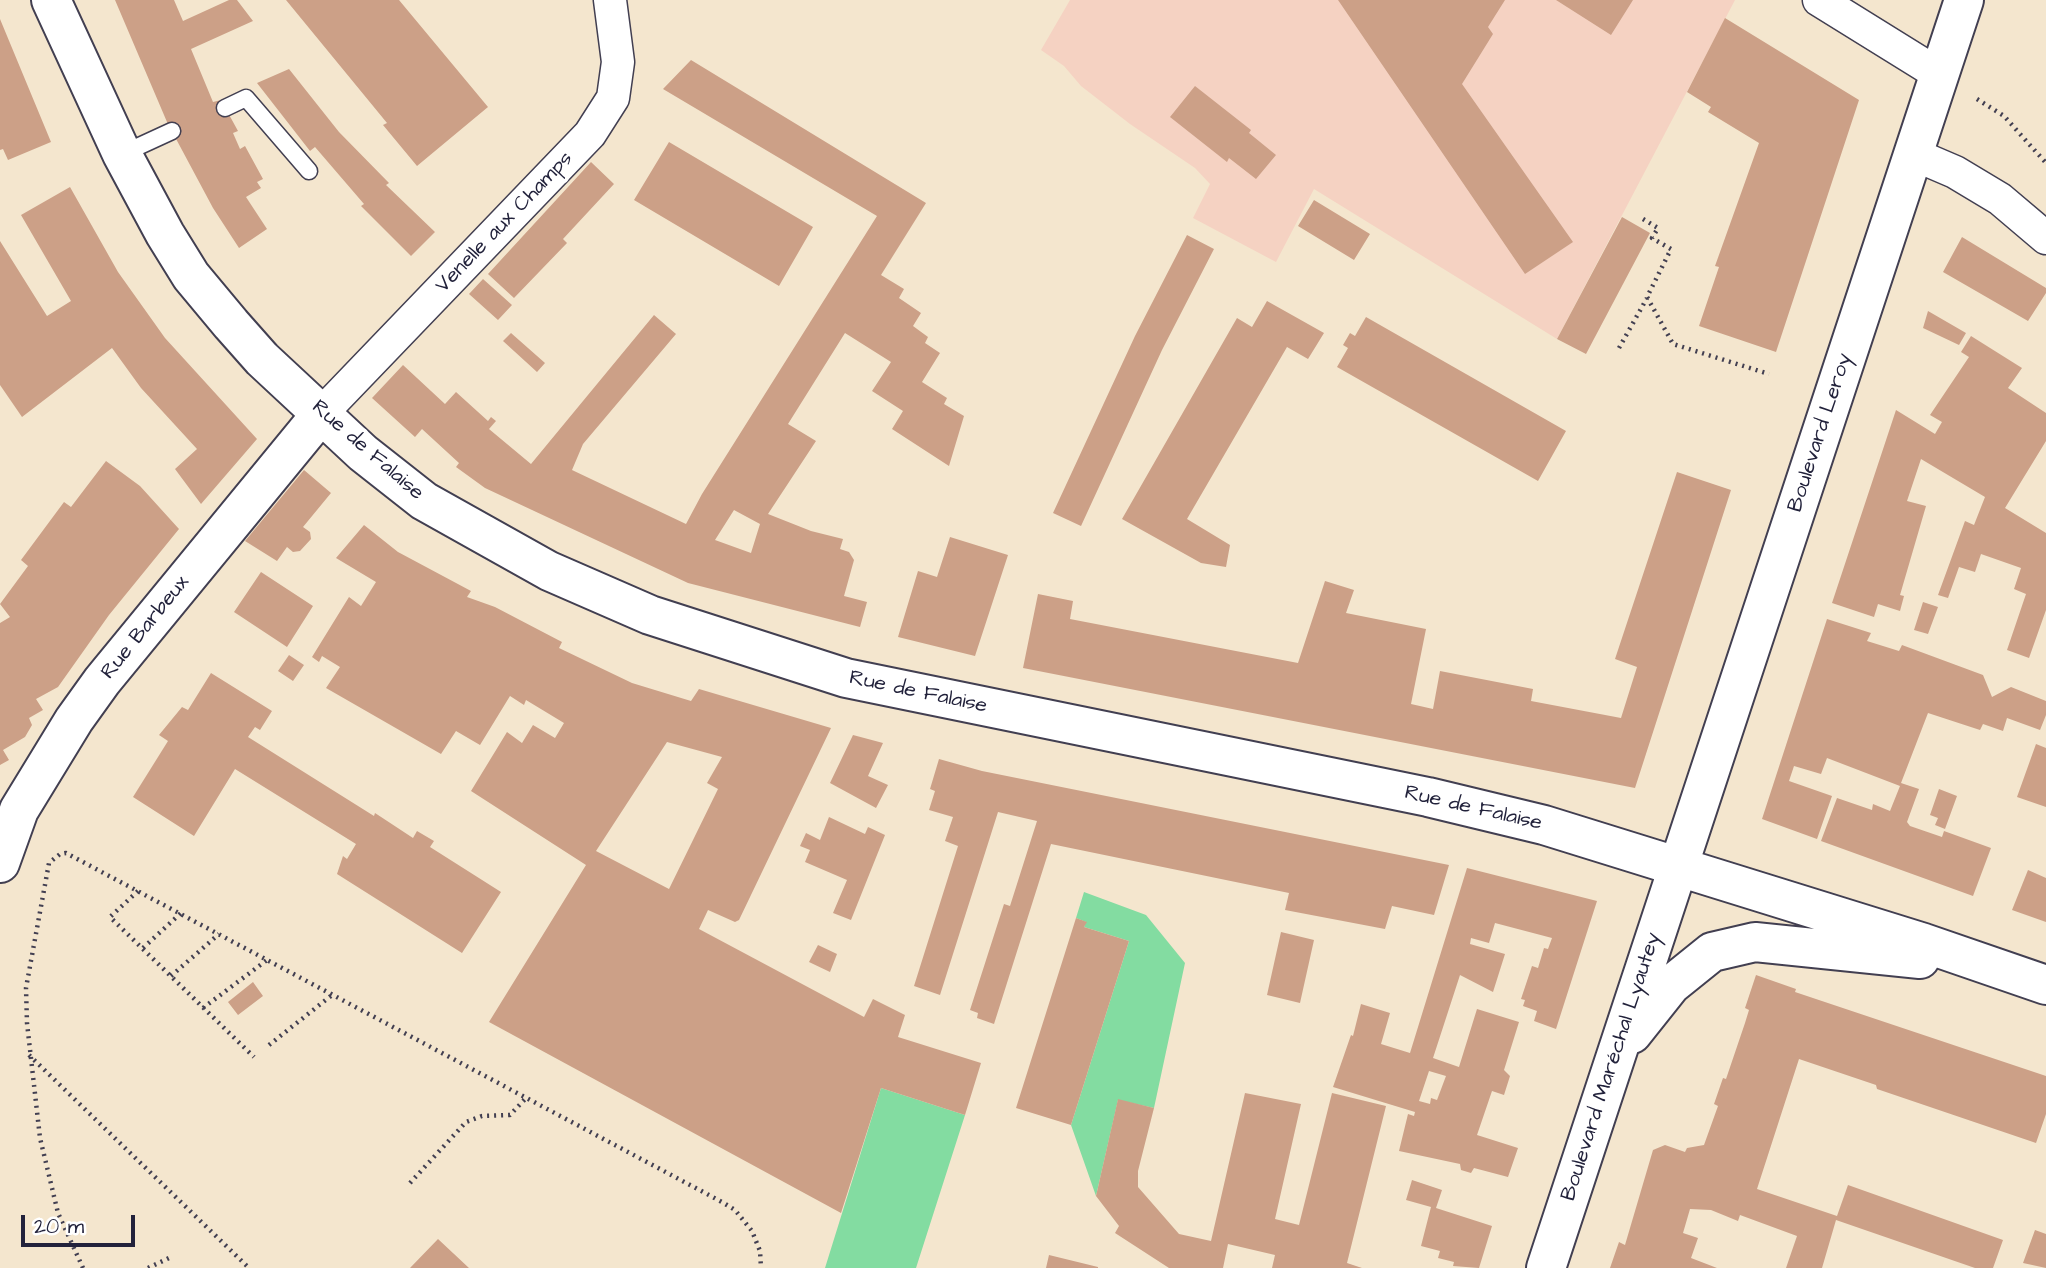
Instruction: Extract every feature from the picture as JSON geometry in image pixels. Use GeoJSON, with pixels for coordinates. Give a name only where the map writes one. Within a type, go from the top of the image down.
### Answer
{"type":"FeatureCollection","features":[{"type":"Feature","properties":{"kind":"main road","name":"Rue de Falaise"},"geometry":{"type":"LineString","coordinates":[[51,0],[122,154],[191,276],[262,359],[363,453],[424,501],[549,571],[650,615],[846,678],[1440,800],[1544,825],[2046,985]]}},
{"type":"Feature","properties":{"kind":"main road","name":"Boulevard Leroy"},"geometry":{"type":"LineString","coordinates":[[1678,866],[1964,0]]}},
{"type":"Feature","properties":{"kind":"main road","name":"Rue Barbeux"},"geometry":{"type":"LineString","coordinates":[[2,847],[44,765],[102,681],[322,413]]}},
{"type":"Feature","properties":{"kind":"main road","name":"Boulevard Maréchal Lyautey"},"geometry":{"type":"LineString","coordinates":[[1546,1268],[1678,866]]}},
{"type":"Feature","properties":{"kind":"main road"},"geometry":{"type":"LineString","coordinates":[[1604,1092],[1635,1028],[1671,985],[1712,952],[1755,942],[1998,968]]}},
{"type":"Feature","properties":{"kind":"street","name":"Venelle aux Champs"},"geometry":{"type":"LineString","coordinates":[[322,413],[590,134],[613,98],[618,62],[610,0]]}},
{"type":"Feature","properties":{"kind":"street"},"geometry":{"type":"LineString","coordinates":[[1819,0],[1940,75]]}},
{"type":"Feature","properties":{"kind":"street"},"geometry":{"type":"LineString","coordinates":[[1913,154],[1955,172],[2000,199],[2046,238]]}},
{"type":"Feature","properties":{"kind":"lane"},"geometry":{"type":"LineString","coordinates":[[225,108],[246,98],[309,171]]}},
{"type":"Feature","properties":{"kind":"lane"},"geometry":{"type":"LineString","coordinates":[[122,154],[172,131]]}},
{"type":"Feature","properties":{"kind":"path"},"geometry":{"type":"LineString","coordinates":[[1977,99],[2004,117],[2046,163]]}},
{"type":"Feature","properties":{"kind":"path"},"geometry":{"type":"LineString","coordinates":[[1619,348],[1671,249],[1652,238],[1658,228],[1643,219]]}},
{"type":"Feature","properties":{"kind":"path"},"geometry":{"type":"LineString","coordinates":[[1647,297],[1673,344],[1769,374]]}},
{"type":"Feature","properties":{"kind":"path"},"geometry":{"type":"LineString","coordinates":[[83,1268],[55,1201],[40,1138],[29,1054],[26,988],[49,863],[60,854],[66,853],[735,1210],[757,1242],[761,1268]]}},
{"type":"Feature","properties":{"kind":"path"},"geometry":{"type":"LineString","coordinates":[[138,891],[110,917],[254,1057]]}},
{"type":"Feature","properties":{"kind":"path"},"geometry":{"type":"LineString","coordinates":[[143,948],[181,913]]}},
{"type":"Feature","properties":{"kind":"path"},"geometry":{"type":"LineString","coordinates":[[171,976],[219,934]]}},
{"type":"Feature","properties":{"kind":"path"},"geometry":{"type":"LineString","coordinates":[[203,1008],[267,960]]}},
{"type":"Feature","properties":{"kind":"path"},"geometry":{"type":"LineString","coordinates":[[269,1045],[332,995]]}},
{"type":"Feature","properties":{"kind":"path"},"geometry":{"type":"LineString","coordinates":[[29,1054],[249,1268]]}},
{"type":"Feature","properties":{"kind":"path"},"geometry":{"type":"LineString","coordinates":[[411,1183],[466,1122],[482,1115],[510,1115],[526,1098]]}},
{"type":"Feature","properties":{"kind":"path"},"geometry":{"type":"LineString","coordinates":[[148,1268],[169,1258]]}},
{"type":"Feature","properties":{"kind":"shaded area"},"geometry":{"type":"Polygon","coordinates":[[[1070,0],[1735,0],[1557,339],[1314,189],[1276,262],[1193,218],[1210,184],[1195,168],[1130,124],[1081,86],[1064,66],[1041,50],[1070,0]]]}},
{"type":"Feature","properties":{"kind":"green space"},"geometry":{"type":"Polygon","coordinates":[[[1084,892],[1146,915],[1185,963],[1154,1108],[1118,1100],[1096,1196],[1071,1125],[1129,941],[1084,927],[1086,922],[1076,918],[1084,892]]]}},
{"type":"Feature","properties":{"kind":"green space"},"geometry":{"type":"Polygon","coordinates":[[[881,1088],[965,1115],[916,1268],[825,1268],[881,1088]]]}},
{"type":"Feature","properties":{"kind":"building"},"geometry":{"type":"Polygon","coordinates":[[[115,0],[174,0],[183,21],[229,0],[237,0],[253,21],[191,49],[213,102],[221,100],[238,131],[233,133],[240,149],[245,146],[263,179],[257,182],[261,188],[246,197],[267,229],[239,248],[213,208],[167,122],[115,0]]]}},
{"type":"Feature","properties":{"kind":"building"},"geometry":{"type":"Polygon","coordinates":[[[286,0],[399,0],[488,107],[417,166],[383,125],[387,123],[286,0]]]}},
{"type":"Feature","properties":{"kind":"building"},"geometry":{"type":"Polygon","coordinates":[[[1338,0],[1505,0],[1488,27],[1493,34],[1462,84],[1573,242],[1525,274],[1338,0]]]}},
{"type":"Feature","properties":{"kind":"building"},"geometry":{"type":"Polygon","coordinates":[[[1556,0],[1633,0],[1611,35],[1556,0]]]}},
{"type":"Feature","properties":{"kind":"building"},"geometry":{"type":"Polygon","coordinates":[[[1725,18],[1859,100],[1776,352],[1699,326],[1719,267],[1715,266],[1759,143],[1708,112],[1711,107],[1687,92],[1725,18]]]}},
{"type":"Feature","properties":{"kind":"building"},"geometry":{"type":"Polygon","coordinates":[[[0,19],[51,142],[8,160],[3,149],[0,150],[0,19]]]}},
{"type":"Feature","properties":{"kind":"building"},"geometry":{"type":"Polygon","coordinates":[[[691,60],[926,203],[881,275],[904,289],[899,298],[921,313],[913,326],[928,337],[925,343],[940,353],[922,382],[947,398],[944,404],[964,416],[949,466],[892,429],[903,411],[872,391],[891,362],[845,333],[788,424],[816,441],[768,514],[811,531],[843,539],[840,549],[849,552],[854,560],[844,596],[867,602],[860,627],[688,583],[485,488],[456,467],[459,463],[422,429],[415,437],[372,398],[403,365],[445,404],[456,392],[488,421],[491,417],[496,421],[489,429],[531,464],[654,315],[676,334],[583,444],[572,470],[686,524],[702,494],[877,216],[663,89],[691,60]],[[734,510],[715,540],[751,553],[760,524],[734,510]]]}},
{"type":"Feature","properties":{"kind":"building"},"geometry":{"type":"Polygon","coordinates":[[[289,69],[339,132],[389,183],[386,185],[435,232],[411,256],[361,206],[364,204],[315,147],[310,151],[257,83],[289,69]]]}},
{"type":"Feature","properties":{"kind":"building"},"geometry":{"type":"Polygon","coordinates":[[[1195,86],[1251,130],[1249,133],[1276,155],[1256,179],[1229,158],[1227,162],[1170,117],[1195,86]]]}},
{"type":"Feature","properties":{"kind":"building"},"geometry":{"type":"Polygon","coordinates":[[[669,142],[813,227],[779,286],[634,200],[669,142]]]}},
{"type":"Feature","properties":{"kind":"building"},"geometry":{"type":"Polygon","coordinates":[[[591,162],[614,184],[563,239],[567,243],[514,298],[488,274],[591,162]]]}},
{"type":"Feature","properties":{"kind":"building"},"geometry":{"type":"Polygon","coordinates":[[[70,187],[118,272],[165,338],[257,439],[201,504],[175,469],[197,449],[141,388],[112,348],[22,417],[0,385],[0,241],[47,316],[71,301],[21,215],[70,187]]]}},
{"type":"Feature","properties":{"kind":"building"},"geometry":{"type":"Polygon","coordinates":[[[1314,200],[1370,234],[1354,260],[1298,226],[1314,200]]]}},
{"type":"Feature","properties":{"kind":"building"},"geometry":{"type":"Polygon","coordinates":[[[1622,217],[1650,233],[1586,354],[1557,339],[1622,217]]]}},
{"type":"Feature","properties":{"kind":"building"},"geometry":{"type":"Polygon","coordinates":[[[1187,235],[1214,249],[1162,350],[1081,526],[1053,513],[1135,336],[1187,235]]]}},
{"type":"Feature","properties":{"kind":"building"},"geometry":{"type":"Polygon","coordinates":[[[1962,237],[2046,288],[2046,293],[2028,321],[1943,272],[1962,237]]]}},
{"type":"Feature","properties":{"kind":"building"},"geometry":{"type":"Polygon","coordinates":[[[483,279],[512,305],[498,320],[469,294],[483,279]]]}},
{"type":"Feature","properties":{"kind":"building"},"geometry":{"type":"Polygon","coordinates":[[[1267,301],[1324,333],[1308,359],[1287,347],[1187,519],[1230,545],[1226,567],[1201,563],[1122,519],[1237,318],[1252,327],[1267,301]]]}},
{"type":"Feature","properties":{"kind":"building"},"geometry":{"type":"Polygon","coordinates":[[[1928,311],[1966,333],[1959,345],[1923,328],[1928,311]]]}},
{"type":"Feature","properties":{"kind":"building"},"geometry":{"type":"Polygon","coordinates":[[[1366,317],[1566,431],[1538,481],[1337,367],[1348,348],[1343,345],[1350,333],[1355,336],[1366,317]]]}},
{"type":"Feature","properties":{"kind":"building"},"geometry":{"type":"Polygon","coordinates":[[[511,333],[545,363],[537,372],[503,341],[511,333]]]}},
{"type":"Feature","properties":{"kind":"building"},"geometry":{"type":"Polygon","coordinates":[[[1971,336],[2022,368],[2008,388],[2046,413],[2046,441],[2005,508],[2046,533],[2046,610],[2029,658],[2007,650],[2026,594],[2014,589],[2021,568],[1981,554],[1975,572],[1959,567],[1948,598],[1938,595],[1965,521],[1974,525],[1985,497],[1921,459],[1907,501],[1926,506],[1900,595],[1904,596],[1900,611],[1878,604],[1874,617],[1832,603],[1896,410],[1935,434],[1942,422],[1930,415],[1969,357],[1961,352],[1971,336]]]}},
{"type":"Feature","properties":{"kind":"building"},"geometry":{"type":"Polygon","coordinates":[[[106,461],[140,486],[179,529],[109,615],[58,687],[36,699],[43,710],[29,718],[32,725],[25,737],[3,750],[9,760],[0,765],[0,623],[10,617],[0,604],[28,566],[21,560],[64,502],[71,507],[106,461]]]}},
{"type":"Feature","properties":{"kind":"building"},"geometry":{"type":"Polygon","coordinates":[[[304,470],[331,493],[303,527],[310,532],[311,539],[300,551],[293,552],[287,547],[277,561],[245,541],[304,470]]]}},
{"type":"Feature","properties":{"kind":"building"},"geometry":{"type":"Polygon","coordinates":[[[1677,472],[1731,490],[1635,788],[1023,668],[1038,594],[1073,601],[1070,619],[1298,663],[1325,581],[1354,590],[1346,613],[1426,629],[1411,704],[1433,709],[1440,671],[1533,689],[1531,701],[1621,718],[1637,667],[1615,659],[1677,472]]]}},
{"type":"Feature","properties":{"kind":"building"},"geometry":{"type":"Polygon","coordinates":[[[364,525],[398,552],[471,591],[467,597],[495,607],[562,642],[559,648],[632,683],[691,701],[699,689],[831,728],[739,920],[735,922],[708,910],[699,929],[864,1017],[873,999],[905,1015],[898,1037],[981,1063],[965,1115],[881,1088],[841,1213],[489,1022],[586,865],[471,791],[507,732],[522,743],[533,725],[555,738],[564,723],[526,700],[524,705],[510,696],[480,745],[456,731],[441,754],[326,688],[340,667],[322,656],[319,662],[312,657],[349,597],[361,606],[376,582],[336,558],[364,525]],[[667,742],[596,851],[669,889],[718,789],[707,783],[722,757],[667,742]]]}},
{"type":"Feature","properties":{"kind":"building"},"geometry":{"type":"Polygon","coordinates":[[[950,537],[1008,555],[975,656],[898,637],[918,571],[937,577],[950,537]]]}},
{"type":"Feature","properties":{"kind":"building"},"geometry":{"type":"Polygon","coordinates":[[[261,572],[313,606],[287,647],[234,612],[261,572]]]}},
{"type":"Feature","properties":{"kind":"building"},"geometry":{"type":"Polygon","coordinates":[[[1923,602],[1938,607],[1928,634],[1914,630],[1923,602]]]}},
{"type":"Feature","properties":{"kind":"building"},"geometry":{"type":"Polygon","coordinates":[[[1827,619],[1871,633],[1867,641],[1899,651],[1902,645],[1983,675],[1992,697],[2011,687],[2046,701],[2046,715],[2040,730],[2007,718],[2003,731],[1983,724],[1980,730],[1928,713],[1901,783],[1919,789],[1907,822],[1910,826],[1942,837],[1944,831],[1991,848],[1973,896],[1821,841],[1837,798],[1872,810],[1873,804],[1890,811],[1900,786],[1827,758],[1821,774],[1794,766],[1789,781],[1832,796],[1817,839],[1762,819],[1827,619]]]}},
{"type":"Feature","properties":{"kind":"building"},"geometry":{"type":"Polygon","coordinates":[[[289,655],[304,665],[293,681],[278,671],[289,655]]]}},
{"type":"Feature","properties":{"kind":"building"},"geometry":{"type":"Polygon","coordinates":[[[211,673],[272,711],[260,730],[255,727],[248,737],[413,838],[417,831],[434,841],[430,847],[501,892],[462,953],[337,874],[343,856],[347,859],[356,844],[235,769],[194,836],[133,797],[168,741],[159,735],[182,707],[188,710],[211,673]]]}},
{"type":"Feature","properties":{"kind":"building"},"geometry":{"type":"Polygon","coordinates":[[[853,735],[883,743],[868,776],[888,785],[876,808],[830,783],[853,735]]]}},
{"type":"Feature","properties":{"kind":"building"},"geometry":{"type":"Polygon","coordinates":[[[2036,744],[2046,748],[2046,807],[2017,797],[2036,744]]]}},
{"type":"Feature","properties":{"kind":"building"},"geometry":{"type":"Polygon","coordinates":[[[939,759],[982,771],[1449,865],[1434,915],[1392,906],[1385,929],[1285,910],[1289,893],[1051,844],[994,1024],[977,1018],[978,1013],[970,1010],[1004,904],[1010,906],[1037,821],[998,812],[940,995],[914,986],[958,846],[945,841],[953,817],[929,810],[935,791],[930,789],[939,759]]]}},
{"type":"Feature","properties":{"kind":"building"},"geometry":{"type":"Polygon","coordinates":[[[1939,789],[1957,796],[1945,829],[1935,825],[1938,818],[1930,815],[1939,789]]]}},
{"type":"Feature","properties":{"kind":"building"},"geometry":{"type":"Polygon","coordinates":[[[829,817],[865,834],[868,827],[885,835],[851,920],[833,913],[847,880],[805,862],[810,850],[800,846],[806,833],[820,840],[829,817]]]}},
{"type":"Feature","properties":{"kind":"building"},"geometry":{"type":"Polygon","coordinates":[[[1467,868],[1597,901],[1556,1029],[1534,1021],[1537,1011],[1523,1006],[1525,1000],[1521,999],[1532,966],[1538,968],[1544,948],[1548,949],[1552,938],[1495,923],[1489,943],[1471,938],[1470,944],[1505,954],[1493,992],[1460,975],[1433,1058],[1459,1067],[1477,1009],[1519,1022],[1504,1070],[1510,1076],[1504,1095],[1492,1091],[1477,1135],[1518,1148],[1508,1177],[1474,1168],[1471,1173],[1461,1170],[1460,1164],[1399,1151],[1408,1114],[1414,1116],[1415,1112],[1333,1087],[1351,1035],[1353,1036],[1361,1004],[1390,1013],[1381,1044],[1410,1053],[1467,868]],[[1429,1071],[1419,1101],[1430,1104],[1431,1098],[1437,1100],[1446,1076],[1429,1071]]]}},
{"type":"Feature","properties":{"kind":"building"},"geometry":{"type":"Polygon","coordinates":[[[2028,870],[2046,878],[2046,922],[2012,910],[2028,870]]]}},
{"type":"Feature","properties":{"kind":"building"},"geometry":{"type":"Polygon","coordinates":[[[1076,918],[1087,922],[1084,927],[1129,941],[1071,1125],[1016,1108],[1076,918]]]}},
{"type":"Feature","properties":{"kind":"building"},"geometry":{"type":"Polygon","coordinates":[[[1281,932],[1314,940],[1300,1003],[1267,995],[1281,932]]]}},
{"type":"Feature","properties":{"kind":"building"},"geometry":{"type":"Polygon","coordinates":[[[818,945],[837,954],[830,972],[809,962],[818,945]]]}},
{"type":"Feature","properties":{"kind":"building"},"geometry":{"type":"Polygon","coordinates":[[[1756,975],[1796,989],[1795,992],[2046,1076],[2046,1114],[2036,1143],[1877,1089],[1876,1085],[1799,1059],[1757,1189],[1837,1216],[1848,1185],[2003,1240],[1993,1268],[1975,1268],[1836,1220],[1822,1268],[1786,1268],[1797,1236],[1740,1215],[1738,1221],[1711,1210],[1690,1209],[1683,1233],[1698,1238],[1691,1258],[1717,1268],[1610,1268],[1619,1242],[1625,1245],[1653,1150],[1665,1145],[1685,1152],[1687,1148],[1704,1145],[1718,1106],[1714,1104],[1723,1078],[1726,1079],[1749,1010],[1745,1008],[1756,975]]]}},
{"type":"Feature","properties":{"kind":"building"},"geometry":{"type":"Polygon","coordinates":[[[253,982],[263,996],[238,1015],[228,1002],[253,982]]]}},
{"type":"Feature","properties":{"kind":"building"},"geometry":{"type":"Polygon","coordinates":[[[1245,1093],[1301,1104],[1275,1219],[1299,1225],[1332,1093],[1386,1106],[1347,1263],[1362,1268],[1272,1268],[1275,1255],[1228,1244],[1223,1268],[1169,1268],[1115,1233],[1119,1226],[1096,1196],[1118,1099],[1154,1108],[1138,1171],[1138,1187],[1179,1234],[1211,1241],[1245,1093]]]}},
{"type":"Feature","properties":{"kind":"building"},"geometry":{"type":"Polygon","coordinates":[[[1412,1180],[1442,1190],[1436,1208],[1492,1226],[1479,1268],[1453,1266],[1454,1262],[1438,1258],[1440,1251],[1421,1246],[1431,1207],[1406,1200],[1412,1180]]]}},
{"type":"Feature","properties":{"kind":"building"},"geometry":{"type":"Polygon","coordinates":[[[2035,1230],[2046,1234],[2046,1268],[2023,1263],[2035,1230]]]}},
{"type":"Feature","properties":{"kind":"building"},"geometry":{"type":"Polygon","coordinates":[[[438,1239],[469,1268],[410,1268],[438,1239]]]}},
{"type":"Feature","properties":{"kind":"building"},"geometry":{"type":"Polygon","coordinates":[[[1049,1255],[1098,1267],[1098,1268],[1046,1268],[1049,1255]]]}}]}
